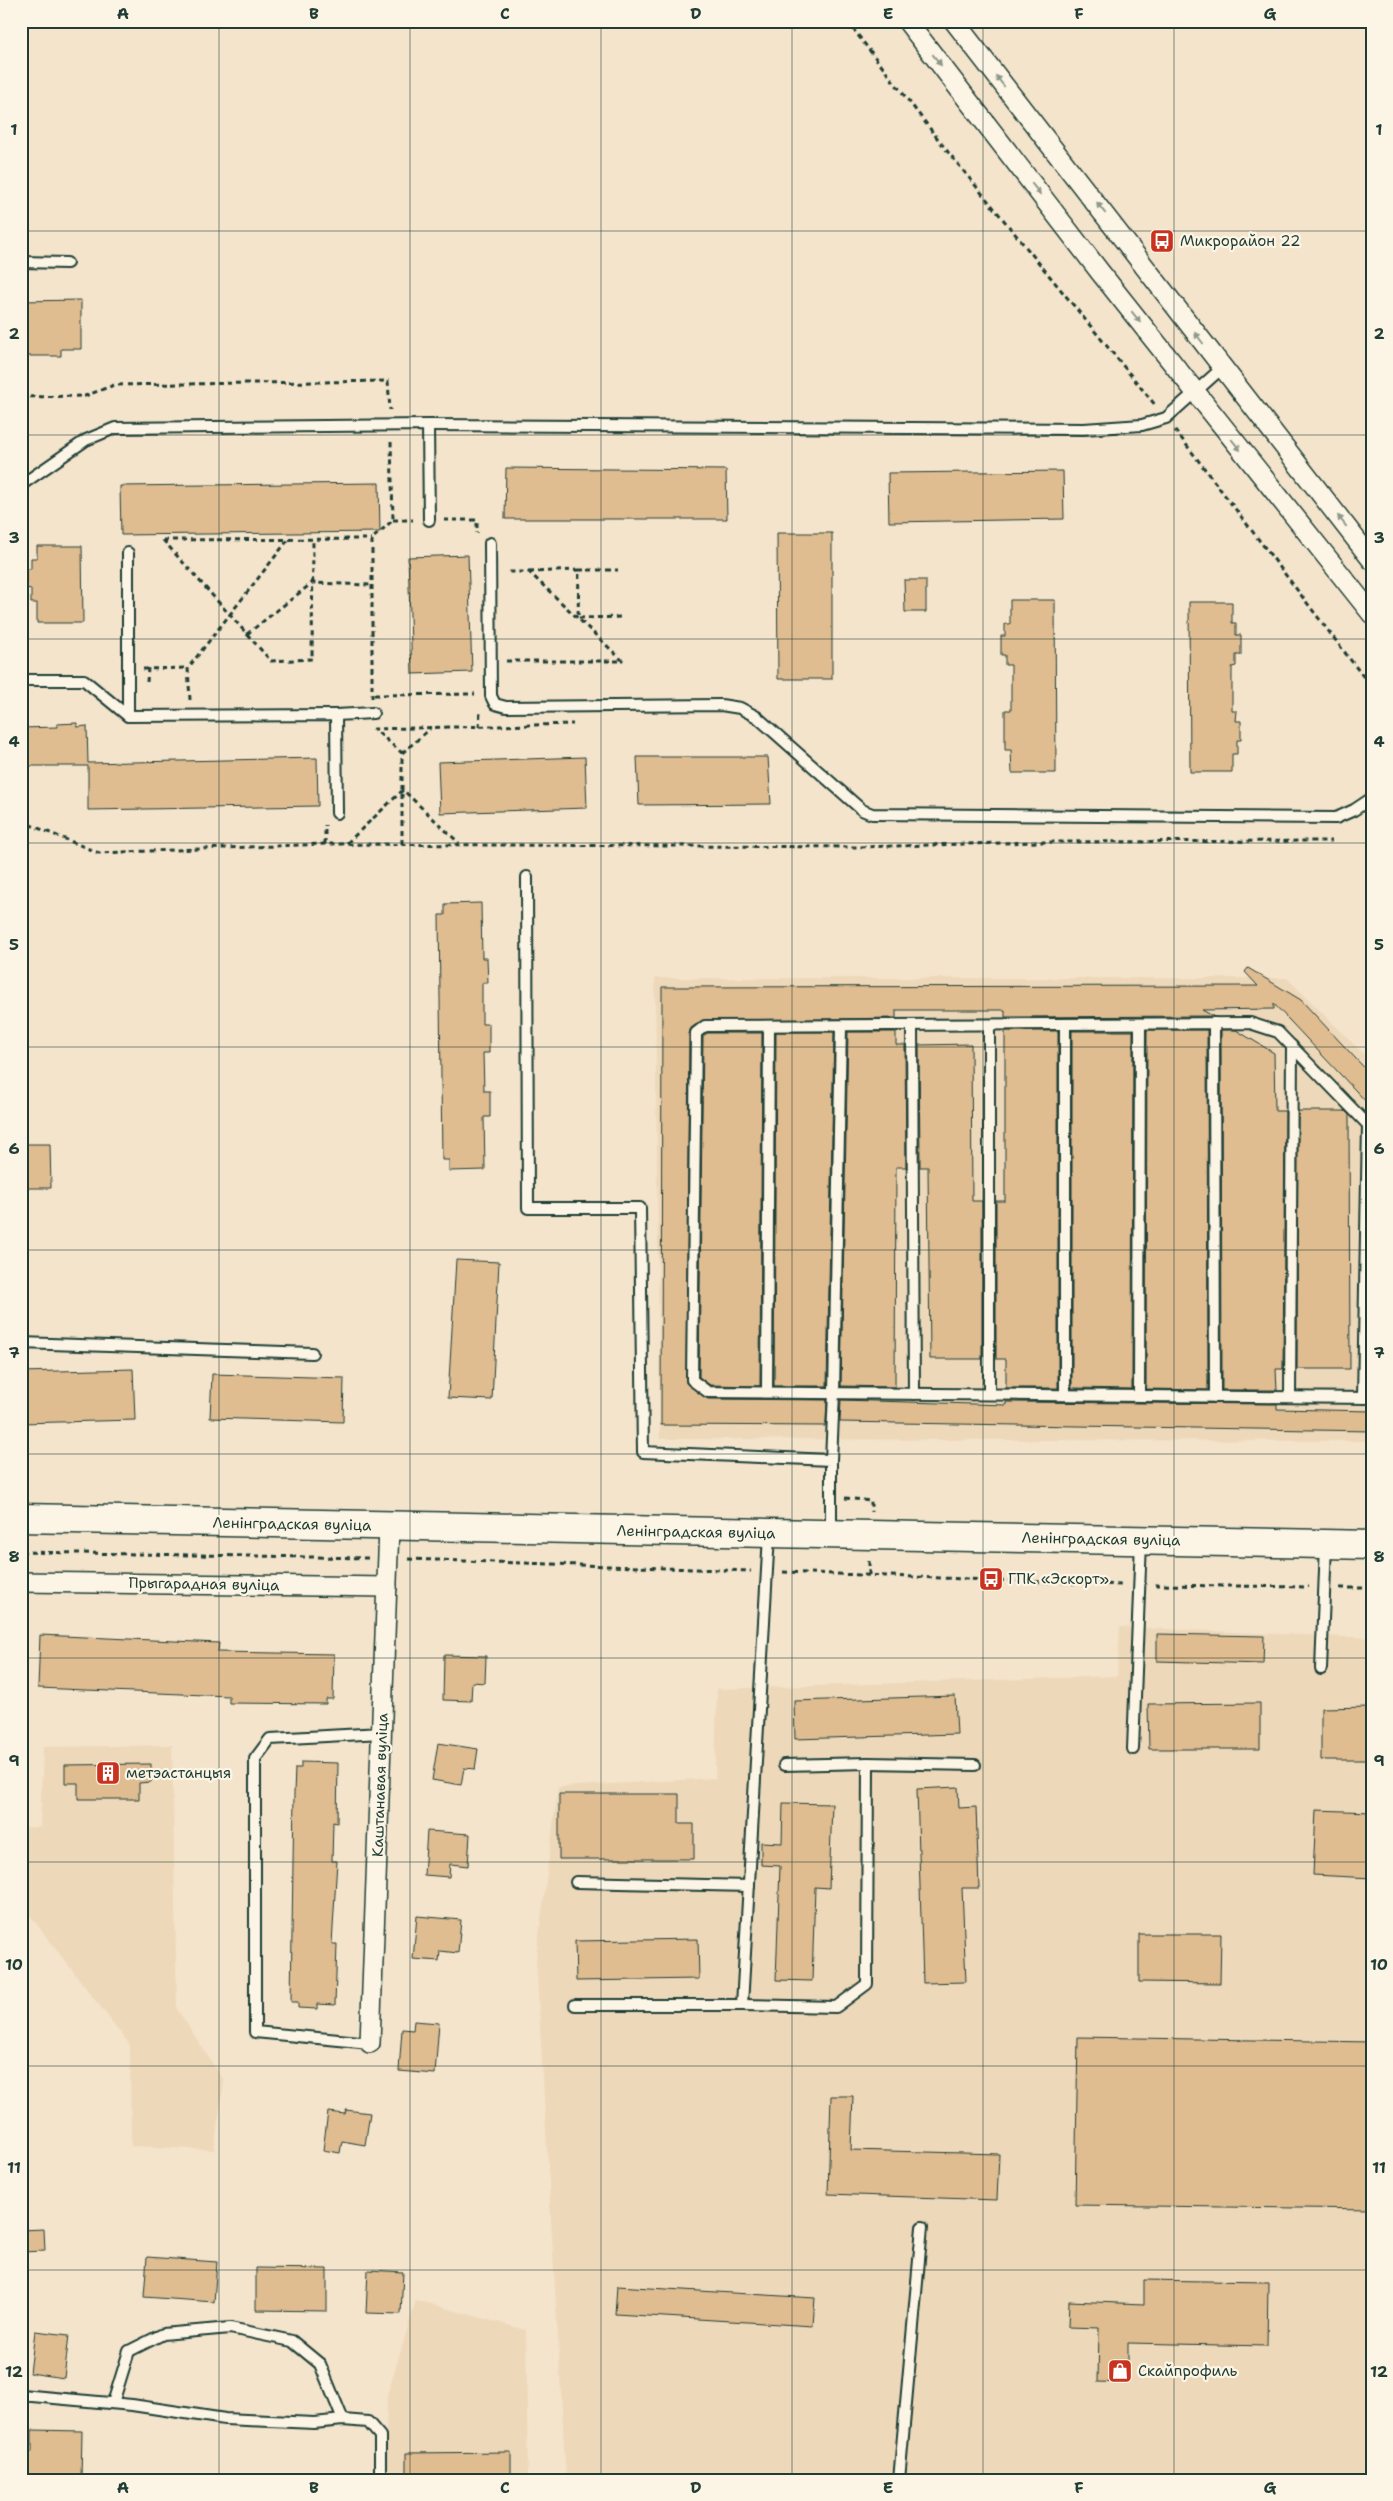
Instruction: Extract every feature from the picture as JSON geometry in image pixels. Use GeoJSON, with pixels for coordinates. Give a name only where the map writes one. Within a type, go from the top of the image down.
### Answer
{"type":"FeatureCollection","features":[{"type":"Feature","properties":{"kind":"main road","name":"Ленінградская вуліца"},"geometry":{"type":"LineString","coordinates":[[21,1518],[389,1527],[1372,1545]]}},
{"type":"Feature","properties":{"kind":"street"},"geometry":{"type":"LineString","coordinates":[[907,21],[1196,394],[1372,614]]}},
{"type":"Feature","properties":{"kind":"street"},"geometry":{"type":"LineString","coordinates":[[954,21],[1128,242],[1222,368],[1372,560]]}},
{"type":"Feature","properties":{"kind":"street","name":"Каштанавая вуліца"},"geometry":{"type":"LineString","coordinates":[[370,2043],[389,1527]]}},
{"type":"Feature","properties":{"kind":"street","name":"Прыгарадная вуліца"},"geometry":{"type":"LineString","coordinates":[[21,1582],[387,1587]]}},
{"type":"Feature","properties":{"kind":"lane"},"geometry":{"type":"LineString","coordinates":[[21,262],[67,263]]}},
{"type":"Feature","properties":{"kind":"lane"},"geometry":{"type":"LineString","coordinates":[[21,485],[86,440],[115,428],[428,425],[1084,429],[1142,425],[1166,418],[1196,394],[1222,368]]}},
{"type":"Feature","properties":{"kind":"lane"},"geometry":{"type":"LineString","coordinates":[[428,425],[430,520]]}},
{"type":"Feature","properties":{"kind":"lane"},"geometry":{"type":"LineString","coordinates":[[490,543],[491,696],[495,704],[506,707],[721,705],[740,708],[757,717],[862,810],[872,814],[1336,818],[1354,810],[1372,798]]}},
{"type":"Feature","properties":{"kind":"lane"},"geometry":{"type":"LineString","coordinates":[[128,554],[128,716]]}},
{"type":"Feature","properties":{"kind":"lane"},"geometry":{"type":"LineString","coordinates":[[21,680],[84,680],[128,716],[336,715],[373,713]]}},
{"type":"Feature","properties":{"kind":"lane"},"geometry":{"type":"LineString","coordinates":[[336,715],[337,813]]}},
{"type":"Feature","properties":{"kind":"lane"},"geometry":{"type":"LineString","coordinates":[[527,877],[528,1208],[640,1208],[643,1452],[830,1460]]}},
{"type":"Feature","properties":{"kind":"lane"},"geometry":{"type":"LineString","coordinates":[[1214,1023],[1215,1397]]}},
{"type":"Feature","properties":{"kind":"lane"},"geometry":{"type":"LineString","coordinates":[[1214,1023],[1250,1023],[1278,1032],[1370,1127],[1367,1398],[708,1392],[692,1380],[696,1033],[705,1026],[841,1027],[1214,1023]]}},
{"type":"Feature","properties":{"kind":"lane"},"geometry":{"type":"LineString","coordinates":[[1139,1396],[1140,1024]]}},
{"type":"Feature","properties":{"kind":"lane"},"geometry":{"type":"LineString","coordinates":[[1065,1025],[1066,1395]]}},
{"type":"Feature","properties":{"kind":"lane"},"geometry":{"type":"LineString","coordinates":[[912,1026],[914,1394]]}},
{"type":"Feature","properties":{"kind":"lane"},"geometry":{"type":"LineString","coordinates":[[989,1026],[989,1394]]}},
{"type":"Feature","properties":{"kind":"lane"},"geometry":{"type":"LineString","coordinates":[[767,1392],[770,1027]]}},
{"type":"Feature","properties":{"kind":"lane"},"geometry":{"type":"LineString","coordinates":[[831,1535],[830,1460],[834,1393],[841,1027]]}},
{"type":"Feature","properties":{"kind":"lane"},"geometry":{"type":"LineString","coordinates":[[1290,1397],[1292,1046]]}},
{"type":"Feature","properties":{"kind":"lane"},"geometry":{"type":"LineString","coordinates":[[21,1343],[312,1353]]}},
{"type":"Feature","properties":{"kind":"lane"},"geometry":{"type":"LineString","coordinates":[[742,2005],[769,1534]]}},
{"type":"Feature","properties":{"kind":"lane"},"geometry":{"type":"LineString","coordinates":[[1134,1749],[1141,1540]]}},
{"type":"Feature","properties":{"kind":"lane"},"geometry":{"type":"LineString","coordinates":[[1321,1669],[1326,1544]]}},
{"type":"Feature","properties":{"kind":"lane"},"geometry":{"type":"LineString","coordinates":[[370,2043],[255,2032],[255,1760],[270,1739],[382,1733]]}},
{"type":"Feature","properties":{"kind":"lane"},"geometry":{"type":"LineString","coordinates":[[575,2005],[836,2007],[867,1984],[868,1763]]}},
{"type":"Feature","properties":{"kind":"lane"},"geometry":{"type":"LineString","coordinates":[[784,1765],[868,1763],[975,1765]]}},
{"type":"Feature","properties":{"kind":"lane"},"geometry":{"type":"LineString","coordinates":[[576,1882],[749,1886]]}},
{"type":"Feature","properties":{"kind":"lane"},"geometry":{"type":"LineString","coordinates":[[899,2480],[922,2227]]}},
{"type":"Feature","properties":{"kind":"lane"},"geometry":{"type":"LineString","coordinates":[[112,2403],[129,2350],[163,2334],[230,2328],[292,2341],[320,2364],[343,2420]]}},
{"type":"Feature","properties":{"kind":"lane"},"geometry":{"type":"LineString","coordinates":[[21,2395],[112,2403],[225,2419],[314,2423],[343,2420],[368,2422],[380,2436],[380,2480]]}},
{"type":"Feature","properties":{"kind":"path"},"geometry":{"type":"LineString","coordinates":[[847,21],[948,152],[1166,418],[1372,688]]}},
{"type":"Feature","properties":{"kind":"path"},"geometry":{"type":"LineString","coordinates":[[21,397],[85,396],[114,385],[388,381],[393,520]]}},
{"type":"Feature","properties":{"kind":"path"},"geometry":{"type":"LineString","coordinates":[[313,540],[312,659],[272,661],[163,540],[372,539],[393,520],[477,520],[477,537]]}},
{"type":"Feature","properties":{"kind":"path"},"geometry":{"type":"LineString","coordinates":[[370,677],[372,539]]}},
{"type":"Feature","properties":{"kind":"path"},"geometry":{"type":"LineString","coordinates":[[190,716],[188,668],[288,540]]}},
{"type":"Feature","properties":{"kind":"path"},"geometry":{"type":"LineString","coordinates":[[578,618],[579,570]]}},
{"type":"Feature","properties":{"kind":"path"},"geometry":{"type":"LineString","coordinates":[[491,572],[618,570]]}},
{"type":"Feature","properties":{"kind":"path"},"geometry":{"type":"LineString","coordinates":[[491,662],[623,661],[529,572]]}},
{"type":"Feature","properties":{"kind":"path"},"geometry":{"type":"LineString","coordinates":[[247,634],[312,584],[371,585]]}},
{"type":"Feature","properties":{"kind":"path"},"geometry":{"type":"LineString","coordinates":[[578,618],[623,617]]}},
{"type":"Feature","properties":{"kind":"path"},"geometry":{"type":"LineString","coordinates":[[147,682],[148,668]]}},
{"type":"Feature","properties":{"kind":"path"},"geometry":{"type":"LineString","coordinates":[[128,669],[188,668]]}},
{"type":"Feature","properties":{"kind":"path"},"geometry":{"type":"LineString","coordinates":[[372,695],[478,694],[478,686]]}},
{"type":"Feature","properties":{"kind":"path"},"geometry":{"type":"LineString","coordinates":[[402,844],[402,754],[374,729],[573,725],[573,706]]}},
{"type":"Feature","properties":{"kind":"path"},"geometry":{"type":"LineString","coordinates":[[402,754],[431,729]]}},
{"type":"Feature","properties":{"kind":"path"},"geometry":{"type":"LineString","coordinates":[[346,844],[403,790]]}},
{"type":"Feature","properties":{"kind":"path"},"geometry":{"type":"LineString","coordinates":[[403,790],[459,844]]}},
{"type":"Feature","properties":{"kind":"path"},"geometry":{"type":"LineString","coordinates":[[21,821],[99,853],[325,844],[860,847],[1037,842],[1332,841]]}},
{"type":"Feature","properties":{"kind":"path"},"geometry":{"type":"LineString","coordinates":[[325,824],[325,844]]}},
{"type":"Feature","properties":{"kind":"path"},"geometry":{"type":"LineString","coordinates":[[831,1496],[871,1501]]}},
{"type":"Feature","properties":{"kind":"path"},"geometry":{"type":"LineString","coordinates":[[21,1552],[388,1558],[1140,1585],[1372,1588]]}},
{"type":"Feature","properties":{"kind":"shaded area"},"geometry":{"type":"Polygon","coordinates":[[[655,978],[1287,978],[1372,1062],[1372,1441],[660,1439],[655,978]]]}},
{"type":"Feature","properties":{"kind":"shaded area"},"geometry":{"type":"Polygon","coordinates":[[[1120,1627],[1372,1638],[1372,2480],[566,2480],[536,1958],[558,1787],[715,1778],[717,1689],[1117,1676],[1120,1627]]]}},
{"type":"Feature","properties":{"kind":"shaded area","name":"метэастанцыя"},"geometry":{"type":"Polygon","coordinates":[[[172,1745],[177,2009],[224,2081],[214,2150],[131,2146],[130,2045],[21,1904],[21,1827],[40,1827],[43,1747],[172,1745]]]}},
{"type":"Feature","properties":{"kind":"shaded area"},"geometry":{"type":"Polygon","coordinates":[[[416,2300],[526,2330],[528,2480],[385,2480],[387,2396],[416,2300]]]}},
{"type":"Feature","properties":{"kind":"building"},"geometry":{"type":"Polygon","coordinates":[[[81,300],[81,349],[61,349],[61,356],[21,356],[21,301],[81,300]]]}},
{"type":"Feature","properties":{"kind":"building"},"geometry":{"type":"Polygon","coordinates":[[[506,468],[726,470],[727,519],[505,519],[506,468]]]}},
{"type":"Feature","properties":{"kind":"building"},"geometry":{"type":"Polygon","coordinates":[[[1063,471],[1064,519],[889,522],[888,473],[1063,471]]]}},
{"type":"Feature","properties":{"kind":"building"},"geometry":{"type":"Polygon","coordinates":[[[379,483],[380,532],[121,535],[120,486],[379,483]]]}},
{"type":"Feature","properties":{"kind":"building"},"geometry":{"type":"Polygon","coordinates":[[[777,533],[832,533],[832,679],[778,679],[777,533]]]}},
{"type":"Feature","properties":{"kind":"building"},"geometry":{"type":"Polygon","coordinates":[[[37,546],[82,546],[83,623],[37,623],[37,603],[31,603],[31,589],[26,588],[26,569],[31,569],[31,558],[37,558],[37,546]]]}},
{"type":"Feature","properties":{"kind":"building"},"geometry":{"type":"Polygon","coordinates":[[[468,555],[472,672],[412,674],[408,557],[468,555]]]}},
{"type":"Feature","properties":{"kind":"building"},"geometry":{"type":"Polygon","coordinates":[[[904,580],[926,580],[926,612],[905,612],[904,580]]]}},
{"type":"Feature","properties":{"kind":"building"},"geometry":{"type":"Polygon","coordinates":[[[1010,600],[1055,600],[1056,773],[1012,773],[1011,750],[1005,750],[1005,710],[1011,710],[1011,665],[1005,665],[1005,655],[1001,655],[1001,636],[1005,636],[1005,624],[1010,624],[1010,600]]]}},
{"type":"Feature","properties":{"kind":"building"},"geometry":{"type":"Polygon","coordinates":[[[1189,602],[1232,602],[1232,623],[1236,623],[1236,635],[1241,635],[1241,655],[1236,655],[1236,666],[1232,667],[1232,711],[1237,711],[1236,721],[1241,721],[1241,740],[1237,740],[1237,754],[1232,754],[1232,772],[1190,772],[1189,602]]]}},
{"type":"Feature","properties":{"kind":"building"},"geometry":{"type":"Polygon","coordinates":[[[77,723],[77,727],[87,726],[88,763],[317,758],[318,806],[88,810],[88,766],[21,766],[21,728],[57,727],[57,724],[77,723]]]}},
{"type":"Feature","properties":{"kind":"building"},"geometry":{"type":"Polygon","coordinates":[[[585,757],[587,808],[440,813],[438,762],[585,757]]]}},
{"type":"Feature","properties":{"kind":"building"},"geometry":{"type":"Polygon","coordinates":[[[637,757],[768,757],[771,804],[639,805],[637,757]]]}},
{"type":"Feature","properties":{"kind":"building"},"geometry":{"type":"Polygon","coordinates":[[[481,903],[482,958],[487,958],[488,983],[482,983],[482,1024],[489,1024],[489,1053],[483,1053],[484,1091],[490,1091],[490,1117],[484,1117],[485,1170],[449,1171],[449,1160],[442,1160],[439,915],[445,915],[445,904],[481,903]]]}},
{"type":"Feature","properties":{"kind":"building"},"geometry":{"type":"Polygon","coordinates":[[[1248,968],[1301,1000],[1372,1076],[1372,1108],[1274,1004],[1274,1009],[1202,1010],[1213,1016],[1005,1017],[1005,1010],[896,1010],[896,1018],[701,1021],[691,1028],[689,1033],[686,1383],[708,1399],[827,1400],[826,1421],[825,1426],[661,1425],[662,987],[1258,986],[1245,972],[1248,968]]]}},
{"type":"Feature","properties":{"kind":"building"},"geometry":{"type":"Polygon","coordinates":[[[1147,1030],[1207,1030],[1208,1390],[1146,1389],[1147,1030]]]}},
{"type":"Feature","properties":{"kind":"building"},"geometry":{"type":"Polygon","coordinates":[[[1221,1030],[1236,1030],[1274,1053],[1275,1111],[1285,1111],[1283,1369],[1276,1369],[1277,1390],[1222,1390],[1221,1030]]]}},
{"type":"Feature","properties":{"kind":"building"},"geometry":{"type":"Polygon","coordinates":[[[1005,1031],[1058,1031],[1058,1388],[1006,1388],[1006,1359],[996,1359],[996,1201],[1005,1201],[1005,1031]]]}},
{"type":"Feature","properties":{"kind":"building"},"geometry":{"type":"Polygon","coordinates":[[[1072,1031],[1133,1031],[1132,1389],[1072,1388],[1072,1031]]]}},
{"type":"Feature","properties":{"kind":"building"},"geometry":{"type":"Polygon","coordinates":[[[776,1032],[834,1032],[827,1386],[774,1386],[776,1032]]]}},
{"type":"Feature","properties":{"kind":"building"},"geometry":{"type":"Polygon","coordinates":[[[848,1032],[896,1032],[896,1045],[905,1045],[906,1167],[896,1167],[895,1387],[841,1386],[848,1032]]]}},
{"type":"Feature","properties":{"kind":"building"},"geometry":{"type":"Polygon","coordinates":[[[707,1033],[762,1033],[760,1386],[710,1385],[699,1377],[703,1036],[707,1033]]]}},
{"type":"Feature","properties":{"kind":"building"},"geometry":{"type":"Polygon","coordinates":[[[971,1044],[972,1201],[982,1201],[982,1359],[930,1359],[928,1167],[920,1167],[919,1045],[971,1044]]]}},
{"type":"Feature","properties":{"kind":"building"},"geometry":{"type":"Polygon","coordinates":[[[1298,1111],[1345,1111],[1349,1115],[1350,1369],[1297,1369],[1298,1111]]]}},
{"type":"Feature","properties":{"kind":"building"},"geometry":{"type":"Polygon","coordinates":[[[21,1144],[50,1144],[51,1188],[21,1188],[21,1144]]]}},
{"type":"Feature","properties":{"kind":"building"},"geometry":{"type":"Polygon","coordinates":[[[456,1260],[499,1262],[492,1400],[448,1398],[456,1260]]]}},
{"type":"Feature","properties":{"kind":"building"},"geometry":{"type":"Polygon","coordinates":[[[133,1369],[135,1420],[21,1423],[21,1372],[133,1369]]]}},
{"type":"Feature","properties":{"kind":"building"},"geometry":{"type":"Polygon","coordinates":[[[212,1374],[344,1378],[343,1422],[210,1418],[212,1374]]]}},
{"type":"Feature","properties":{"kind":"building"},"geometry":{"type":"Polygon","coordinates":[[[841,1400],[1006,1405],[1006,1402],[1277,1404],[1277,1409],[1372,1411],[1372,1431],[840,1422],[841,1400]]]}},
{"type":"Feature","properties":{"kind":"building"},"geometry":{"type":"Polygon","coordinates":[[[1157,1634],[1264,1636],[1263,1664],[1157,1661],[1157,1634]]]}},
{"type":"Feature","properties":{"kind":"building"},"geometry":{"type":"Polygon","coordinates":[[[40,1635],[219,1643],[218,1652],[334,1654],[333,1699],[326,1699],[326,1704],[229,1703],[229,1696],[38,1688],[40,1635]]]}},
{"type":"Feature","properties":{"kind":"building"},"geometry":{"type":"Polygon","coordinates":[[[444,1655],[486,1656],[485,1683],[472,1682],[471,1701],[443,1700],[444,1655]]]}},
{"type":"Feature","properties":{"kind":"building"},"geometry":{"type":"Polygon","coordinates":[[[955,1696],[957,1734],[795,1739],[794,1701],[955,1696]]]}},
{"type":"Feature","properties":{"kind":"building"},"geometry":{"type":"Polygon","coordinates":[[[1260,1703],[1260,1749],[1149,1749],[1148,1704],[1260,1703]]]}},
{"type":"Feature","properties":{"kind":"building"},"geometry":{"type":"Polygon","coordinates":[[[1372,1707],[1372,1760],[1321,1760],[1321,1708],[1372,1707]]]}},
{"type":"Feature","properties":{"kind":"building"},"geometry":{"type":"Polygon","coordinates":[[[438,1743],[478,1749],[475,1769],[464,1768],[461,1785],[432,1780],[438,1743]]]}},
{"type":"Feature","properties":{"kind":"building"},"geometry":{"type":"Polygon","coordinates":[[[301,1762],[338,1763],[337,1823],[333,1822],[332,1861],[337,1861],[332,1944],[337,1944],[335,2005],[317,2004],[317,2009],[298,2008],[298,2002],[291,2002],[295,1768],[301,1768],[301,1762]]]}},
{"type":"Feature","properties":{"kind":"building","name":"метэастанцыя"},"geometry":{"type":"Polygon","coordinates":[[[151,1764],[151,1782],[139,1783],[139,1799],[78,1799],[78,1783],[65,1783],[65,1765],[151,1764]]]}},
{"type":"Feature","properties":{"kind":"building"},"geometry":{"type":"Polygon","coordinates":[[[958,1787],[959,1808],[976,1807],[979,1888],[962,1888],[966,1982],[923,1983],[917,1789],[958,1787]]]}},
{"type":"Feature","properties":{"kind":"building"},"geometry":{"type":"Polygon","coordinates":[[[559,1794],[679,1794],[679,1824],[694,1824],[694,1859],[559,1859],[559,1794]]]}},
{"type":"Feature","properties":{"kind":"building"},"geometry":{"type":"Polygon","coordinates":[[[783,1803],[832,1804],[829,1888],[815,1887],[812,1981],[776,1980],[780,1866],[761,1865],[761,1842],[782,1843],[783,1803]]]}},
{"type":"Feature","properties":{"kind":"building"},"geometry":{"type":"Polygon","coordinates":[[[1316,1810],[1372,1812],[1372,1878],[1313,1875],[1316,1810]]]}},
{"type":"Feature","properties":{"kind":"building"},"geometry":{"type":"Polygon","coordinates":[[[427,1831],[470,1834],[468,1866],[450,1864],[449,1877],[424,1875],[427,1831]]]}},
{"type":"Feature","properties":{"kind":"building"},"geometry":{"type":"Polygon","coordinates":[[[417,1916],[461,1920],[458,1953],[440,1951],[439,1961],[413,1959],[417,1916]]]}},
{"type":"Feature","properties":{"kind":"building"},"geometry":{"type":"Polygon","coordinates":[[[1139,1934],[1221,1934],[1220,1983],[1139,1982],[1139,1934]]]}},
{"type":"Feature","properties":{"kind":"building"},"geometry":{"type":"Polygon","coordinates":[[[698,1939],[699,1979],[576,1981],[575,1941],[698,1939]]]}},
{"type":"Feature","properties":{"kind":"building"},"geometry":{"type":"Polygon","coordinates":[[[414,2021],[439,2023],[435,2074],[399,2071],[402,2029],[413,2030],[414,2021]]]}},
{"type":"Feature","properties":{"kind":"building"},"geometry":{"type":"Polygon","coordinates":[[[1078,2037],[1372,2042],[1372,2209],[1075,2205],[1078,2037]]]}},
{"type":"Feature","properties":{"kind":"building"},"geometry":{"type":"Polygon","coordinates":[[[831,2096],[853,2096],[851,2150],[999,2154],[997,2200],[828,2194],[831,2096]]]}},
{"type":"Feature","properties":{"kind":"building"},"geometry":{"type":"Polygon","coordinates":[[[346,2110],[370,2113],[365,2145],[342,2141],[340,2153],[323,2150],[328,2112],[345,2114],[346,2110]]]}},
{"type":"Feature","properties":{"kind":"building"},"geometry":{"type":"Polygon","coordinates":[[[44,2229],[45,2251],[21,2252],[21,2230],[44,2229]]]}},
{"type":"Feature","properties":{"kind":"building"},"geometry":{"type":"Polygon","coordinates":[[[147,2257],[217,2262],[214,2302],[144,2297],[147,2257]]]}},
{"type":"Feature","properties":{"kind":"building"},"geometry":{"type":"Polygon","coordinates":[[[256,2268],[327,2269],[327,2311],[256,2310],[256,2268]]]}},
{"type":"Feature","properties":{"kind":"building"},"geometry":{"type":"Polygon","coordinates":[[[368,2270],[403,2272],[401,2314],[366,2313],[368,2270]]]}},
{"type":"Feature","properties":{"kind":"building"},"geometry":{"type":"Polygon","coordinates":[[[1144,2280],[1268,2282],[1267,2346],[1128,2343],[1128,2383],[1098,2382],[1099,2328],[1068,2327],[1069,2301],[1144,2304],[1144,2280]]]}},
{"type":"Feature","properties":{"kind":"building"},"geometry":{"type":"Polygon","coordinates":[[[617,2286],[815,2298],[813,2326],[615,2314],[617,2286]]]}},
{"type":"Feature","properties":{"kind":"building"},"geometry":{"type":"Polygon","coordinates":[[[35,2331],[69,2335],[64,2378],[30,2373],[35,2331]]]}},
{"type":"Feature","properties":{"kind":"building"},"geometry":{"type":"Polygon","coordinates":[[[32,2430],[82,2431],[81,2480],[21,2480],[21,2452],[32,2452],[32,2430]]]}},
{"type":"Feature","properties":{"kind":"building"},"geometry":{"type":"Polygon","coordinates":[[[511,2452],[511,2480],[406,2480],[406,2453],[511,2452]]]}},
{"type":"Feature","properties":{"kind":"place","name":"Микрорайон 22"},"geometry":{"type":"Point","coordinates":[1162,241]}},
{"type":"Feature","properties":{"kind":"place","name":"ГПК «Эскорт»"},"geometry":{"type":"Point","coordinates":[991,1579]}},
{"type":"Feature","properties":{"kind":"place","name":"метэастанцыя"},"geometry":{"type":"Point","coordinates":[108,1773]}},
{"type":"Feature","properties":{"kind":"place","name":"Скайпрофиль"},"geometry":{"type":"Point","coordinates":[1120,2371]}}]}
